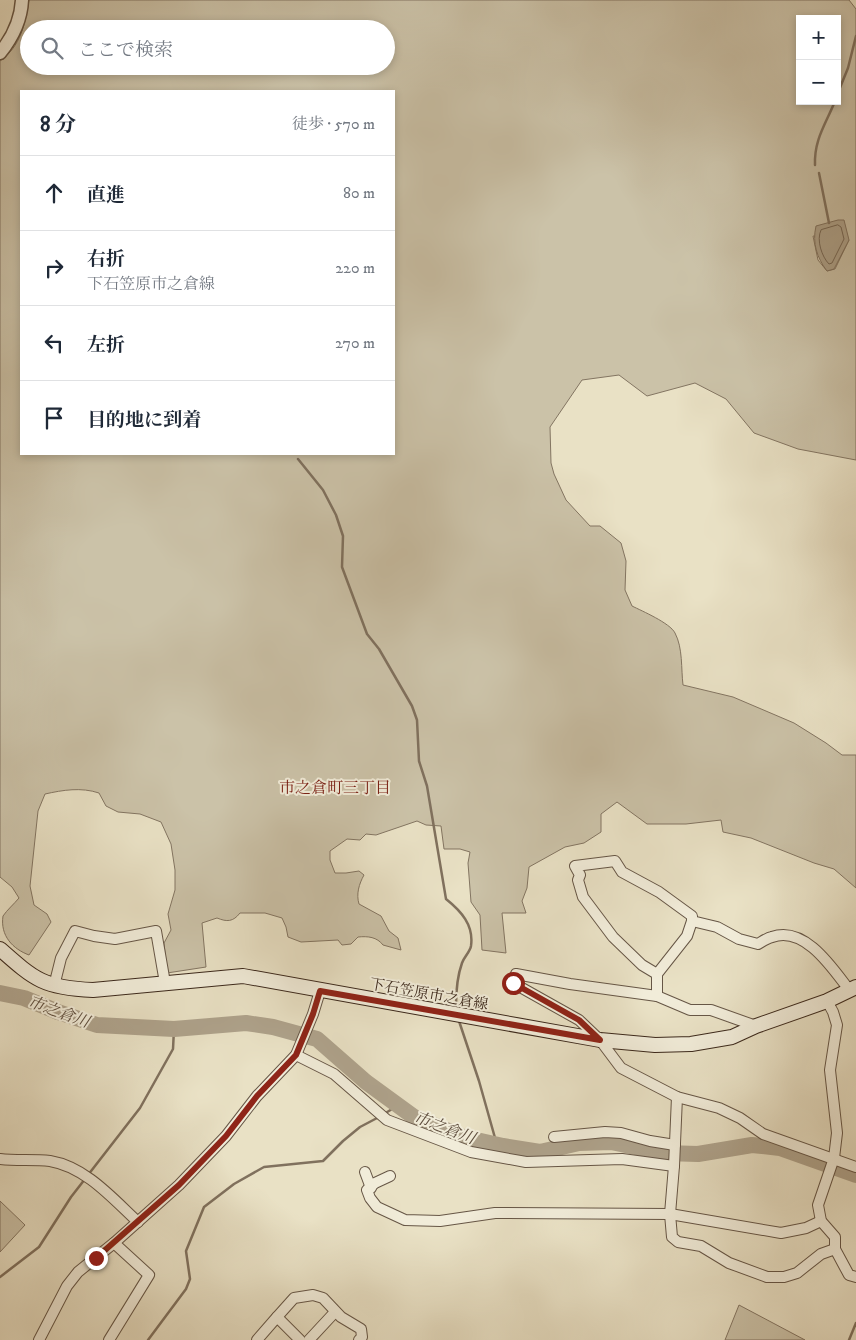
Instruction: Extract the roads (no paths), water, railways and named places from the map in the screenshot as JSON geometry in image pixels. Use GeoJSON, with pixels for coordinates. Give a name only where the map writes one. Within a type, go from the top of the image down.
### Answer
{"type":"FeatureCollection","features":[{"type":"Feature","properties":{"kind":"main road","name":"下石笠原市之倉線"},"geometry":{"type":"LineString","coordinates":[[0,949],[30,975],[54,986],[69,989],[93,990],[244,976],[600,1040],[656,1045],[691,1044],[732,1037],[756,1026],[827,1001],[853,989]]}},
{"type":"Feature","properties":{"kind":"street"},"geometry":{"type":"LineString","coordinates":[[0,53],[16,30],[22,0]]}},
{"type":"Feature","properties":{"kind":"street"},"geometry":{"type":"LineString","coordinates":[[656,974],[642,965],[613,937],[583,897],[578,880],[580,875],[575,866],[615,861],[622,872],[659,892],[692,916],[687,936],[656,974],[657,996]]}},
{"type":"Feature","properties":{"kind":"street"},"geometry":{"type":"LineString","coordinates":[[692,921],[716,928],[739,939],[758,944],[774,936],[792,936],[808,943],[853,989]]}},
{"type":"Feature","properties":{"kind":"street"},"geometry":{"type":"LineString","coordinates":[[54,986],[61,958],[75,931],[115,939],[156,931],[165,983]]}},
{"type":"Feature","properties":{"kind":"street"},"geometry":{"type":"LineString","coordinates":[[756,1026],[711,1010],[690,1010],[657,996],[570,984],[516,974],[513,983],[579,1020],[600,1040],[621,1068],[677,1097],[719,1108],[740,1118],[763,1134],[856,1167]]}},
{"type":"Feature","properties":{"kind":"street"},"geometry":{"type":"LineString","coordinates":[[39,1340],[67,1286],[78,1272],[114,1243],[179,1185],[226,1136],[257,1096],[296,1055],[313,1014],[320,991]]}},
{"type":"Feature","properties":{"kind":"street"},"geometry":{"type":"LineString","coordinates":[[827,1001],[834,1012],[837,1025],[830,1070],[837,1133],[834,1158],[818,1205],[821,1220],[835,1237],[835,1249],[849,1275],[856,1277]]}},
{"type":"Feature","properties":{"kind":"street"},"geometry":{"type":"LineString","coordinates":[[296,1055],[334,1074],[383,1117],[471,1152],[526,1162],[622,1159],[674,1166]]}},
{"type":"Feature","properties":{"kind":"street"},"geometry":{"type":"LineString","coordinates":[[677,1097],[670,1214],[672,1237],[678,1242],[701,1246],[729,1263],[767,1277],[784,1277],[797,1273],[821,1254],[835,1249]]}},
{"type":"Feature","properties":{"kind":"street"},"geometry":{"type":"LineString","coordinates":[[554,1137],[605,1132],[621,1133],[650,1141],[675,1145]]}},
{"type":"Feature","properties":{"kind":"street"},"geometry":{"type":"LineString","coordinates":[[0,1159],[50,1161],[82,1174],[96,1183],[138,1222]]}},
{"type":"Feature","properties":{"kind":"street"},"geometry":{"type":"LineString","coordinates":[[365,1172],[371,1188]]}},
{"type":"Feature","properties":{"kind":"street"},"geometry":{"type":"LineString","coordinates":[[390,1176],[375,1183],[367,1190],[377,1207],[405,1220],[440,1221],[495,1213],[670,1214],[781,1233],[806,1228],[821,1220]]}},
{"type":"Feature","properties":{"kind":"street"},"geometry":{"type":"LineString","coordinates":[[109,1340],[149,1275],[114,1243]]}},
{"type":"Feature","properties":{"kind":"street"},"geometry":{"type":"LineString","coordinates":[[257,1340],[294,1298],[313,1296],[324,1298],[335,1312],[361,1329],[362,1337],[358,1340]]}},
{"type":"Feature","properties":{"kind":"street"},"geometry":{"type":"LineString","coordinates":[[309,1340],[335,1312]]}},
{"type":"Feature","properties":{"kind":"street"},"geometry":{"type":"LineString","coordinates":[[277,1317],[300,1340]]}},
{"type":"Feature","properties":{"kind":"water"},"geometry":{"type":"Polygon","coordinates":[[[844,220],[849,240],[834,269],[827,271],[816,250],[816,226],[844,220]]]}},
{"type":"Feature","properties":{"kind":"waterway"},"geometry":{"type":"LineString","coordinates":[[841,85],[848,68],[856,36]]}},
{"type":"Feature","properties":{"kind":"waterway"},"geometry":{"type":"LineString","coordinates":[[815,165],[816,147],[833,105]]}},
{"type":"Feature","properties":{"kind":"waterway"},"geometry":{"type":"LineString","coordinates":[[819,173],[829,223]]}},
{"type":"Feature","properties":{"kind":"waterway"},"geometry":{"type":"LineString","coordinates":[[298,459],[323,490],[336,515],[343,536],[342,567],[367,634],[379,649],[412,706],[417,720],[419,761],[427,786],[446,899],[457,908],[465,919],[471,938],[471,946],[459,974],[456,1006]]}},
{"type":"Feature","properties":{"kind":"waterway","name":"市之倉川"},"geometry":{"type":"LineString","coordinates":[[0,993],[24,998],[97,1025],[174,1029],[246,1023],[273,1027],[317,1039],[366,1082],[414,1117],[463,1137],[503,1146],[540,1152],[579,1143],[611,1142],[664,1153],[698,1154],[752,1145],[780,1148],[856,1175]]}},
{"type":"Feature","properties":{"kind":"waterway"},"geometry":{"type":"LineString","coordinates":[[459,1021],[479,1081],[497,1145]]}},
{"type":"Feature","properties":{"kind":"waterway"},"geometry":{"type":"LineString","coordinates":[[88,1175],[140,1108],[173,1049],[174,1029]]}},
{"type":"Feature","properties":{"kind":"waterway"},"geometry":{"type":"LineString","coordinates":[[384,1114],[397,1106]]}},
{"type":"Feature","properties":{"kind":"waterway"},"geometry":{"type":"LineString","coordinates":[[148,1340],[186,1289],[190,1279],[186,1251],[204,1207],[234,1184],[264,1167],[323,1161],[360,1127],[379,1117]]}},
{"type":"Feature","properties":{"kind":"waterway"},"geometry":{"type":"LineString","coordinates":[[0,1277],[39,1247],[71,1197],[85,1179]]}},
{"type":"Feature","properties":{"kind":"waterway"},"geometry":{"type":"LineString","coordinates":[[849,1340],[856,1323]]}},
{"type":"Feature","properties":{"kind":"district","name":"市之倉町三丁目"},"geometry":{"type":"Point","coordinates":[335,787]}}]}
